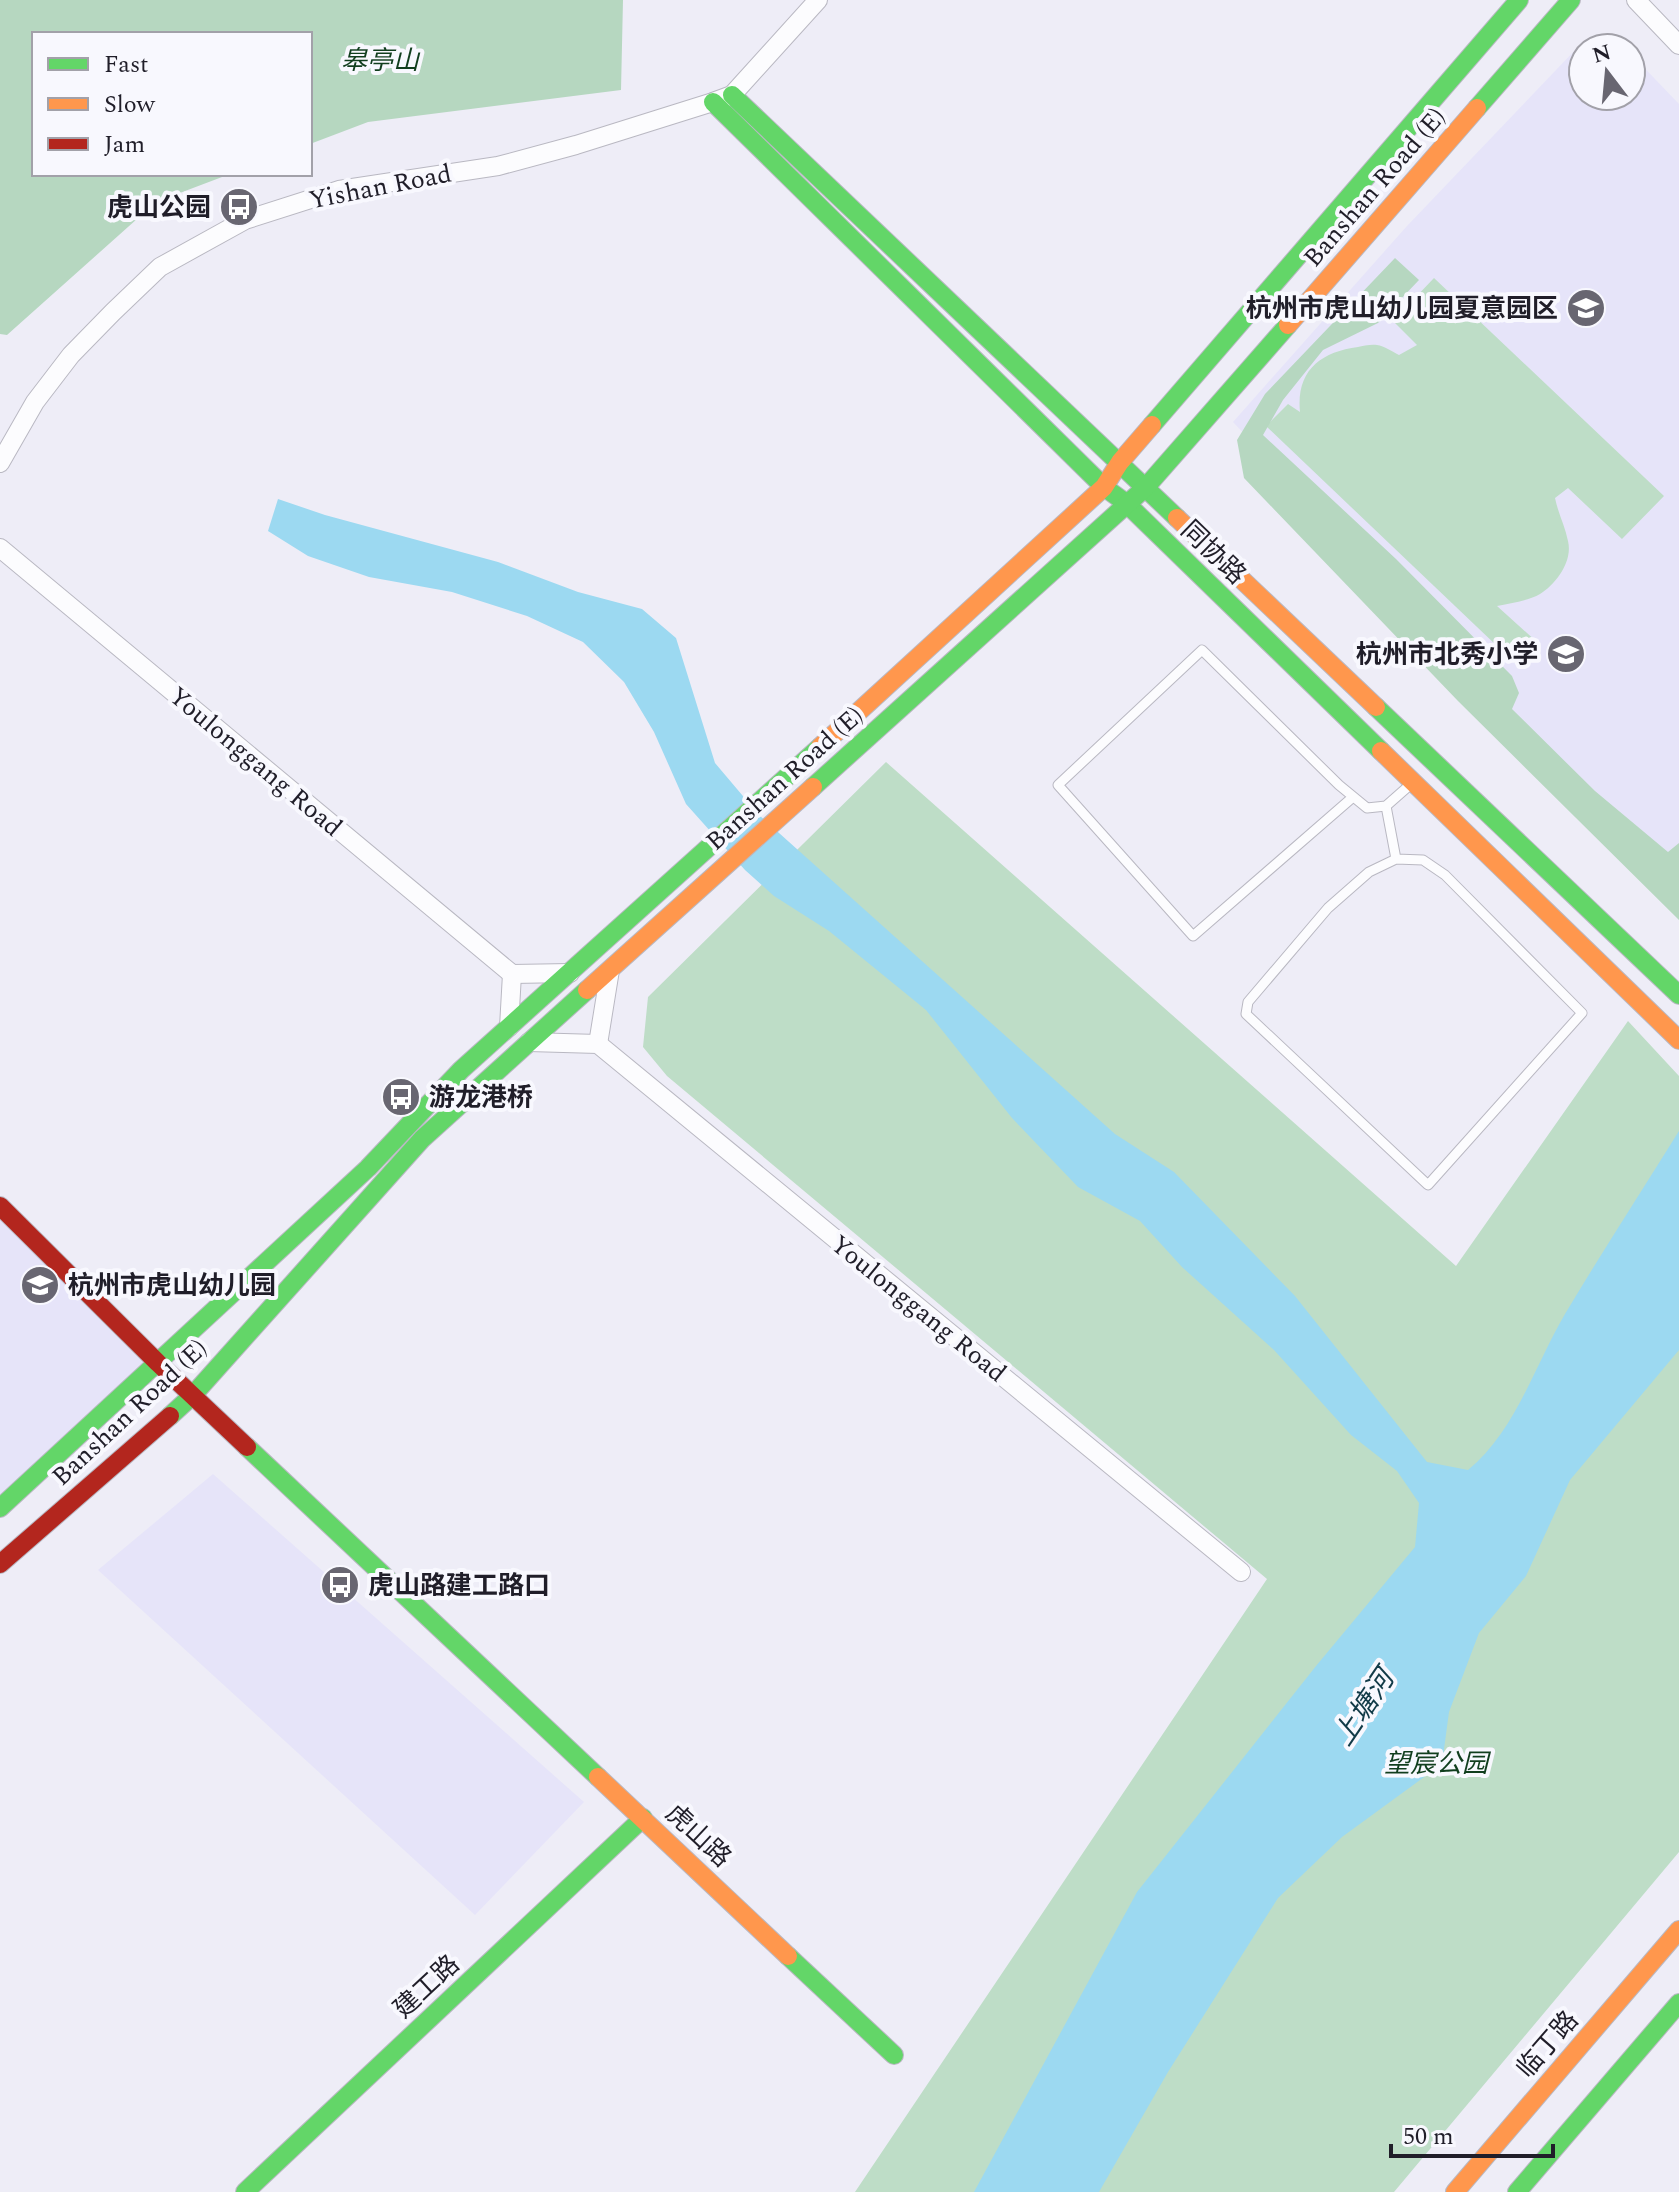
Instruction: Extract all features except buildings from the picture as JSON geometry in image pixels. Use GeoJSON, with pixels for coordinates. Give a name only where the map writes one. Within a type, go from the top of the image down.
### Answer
{"type":"FeatureCollection","features":[{"type":"Feature","properties":{"kind":"main road","name":"Banshan Road (E)"},"geometry":{"type":"LineString","coordinates":[[0,1508],[368,1168],[423,1108],[509,1027],[1104,487],[1120,462],[1519,0]]}},
{"type":"Feature","properties":{"kind":"main road","name":"Banshan Road (E)"},"geometry":{"type":"LineString","coordinates":[[0,1564],[193,1395],[422,1139],[1146,487],[1571,0]]}},
{"type":"Feature","properties":{"kind":"main road","name":"同协路"},"geometry":{"type":"LineString","coordinates":[[732,95],[1679,995]]}},
{"type":"Feature","properties":{"kind":"main road","name":"同协路"},"geometry":{"type":"LineString","coordinates":[[713,102],[1104,487],[1126,503],[1679,1040]]}},
{"type":"Feature","properties":{"kind":"main road"},"geometry":{"type":"LineString","coordinates":[[0,1206],[193,1395]]}},
{"type":"Feature","properties":{"kind":"main road","name":"虎山路"},"geometry":{"type":"LineString","coordinates":[[193,1395],[894,2055]]}},
{"type":"Feature","properties":{"kind":"main road","name":"建工路"},"geometry":{"type":"LineString","coordinates":[[245,2192],[643,1818]]}},
{"type":"Feature","properties":{"kind":"main road","name":"临丁路"},"geometry":{"type":"LineString","coordinates":[[1455,2192],[1679,1930]]}},
{"type":"Feature","properties":{"kind":"main road"},"geometry":{"type":"LineString","coordinates":[[1517,2192],[1679,2003]]}},
{"type":"Feature","properties":{"kind":"street","name":"Yishan Road"},"geometry":{"type":"LineString","coordinates":[[0,463],[35,402],[71,355],[160,267],[245,220],[339,190],[498,166],[576,145],[732,95],[818,0]]}},
{"type":"Feature","properties":{"kind":"street"},"geometry":{"type":"LineString","coordinates":[[1636,0],[1679,45]]}},
{"type":"Feature","properties":{"kind":"street","name":"Youlonggang Road"},"geometry":{"type":"LineString","coordinates":[[0,548],[512,974]]}},
{"type":"Feature","properties":{"kind":"street"},"geometry":{"type":"LineString","coordinates":[[529,1042],[598,1044],[610,970]]}},
{"type":"Feature","properties":{"kind":"street"},"geometry":{"type":"LineString","coordinates":[[509,1027],[512,974],[570,973]]}},
{"type":"Feature","properties":{"kind":"street","name":"Youlonggang Road"},"geometry":{"type":"LineString","coordinates":[[598,1044],[1241,1572]]}},
{"type":"Feature","properties":{"kind":"lane"},"geometry":{"type":"LineString","coordinates":[[1353,797],[1193,936],[1058,785],[1202,650],[1367,808],[1386,806],[1414,781]]}},
{"type":"Feature","properties":{"kind":"lane"},"geometry":{"type":"LineString","coordinates":[[1386,806],[1396,859]]}},
{"type":"Feature","properties":{"kind":"lane"},"geometry":{"type":"LineString","coordinates":[[1396,859],[1423,860],[1445,875],[1582,1013],[1428,1185],[1246,1014],[1248,1002],[1328,908],[1369,872],[1396,859]]}},
{"type":"Feature","properties":{"kind":"shaded area","name":"杭州市北秀小学"},"geometry":{"type":"Polygon","coordinates":[[[1567,59],[1567,112],[1647,112],[1647,71],[1679,104],[1679,867],[1666,880],[1233,422],[1407,226],[1567,59]]]}},
{"type":"Feature","properties":{"kind":"shaded area","name":"杭州市虎山幼儿园"},"geometry":{"type":"Polygon","coordinates":[[[0,1206],[158,1363],[0,1508],[0,1206]]]}},
{"type":"Feature","properties":{"kind":"shaded area"},"geometry":{"type":"Polygon","coordinates":[[[213,1474],[584,1802],[475,1915],[98,1570],[213,1474]]]}},
{"type":"Feature","properties":{"kind":"green space","name":"皋亭山"},"geometry":{"type":"Polygon","coordinates":[[[0,0],[623,0],[621,90],[368,122],[312,143],[312,32],[32,32],[32,176],[225,176],[156,202],[7,335],[0,334],[0,0]]]}},
{"type":"Feature","properties":{"kind":"green space"},"geometry":{"type":"Polygon","coordinates":[[[1395,258],[1419,280],[1378,323],[1323,350],[1283,400],[1263,435],[1396,559],[1512,676],[1519,693],[1512,709],[1595,791],[1668,852],[1679,843],[1679,920],[1458,701],[1244,478],[1237,440],[1265,394],[1395,258]]]}},
{"type":"Feature","properties":{"kind":"green space"},"geometry":{"type":"Polygon","coordinates":[[[1434,278],[1664,496],[1622,539],[1568,488],[1555,498],[1567,535],[1569,549],[1566,564],[1552,584],[1540,594],[1497,606],[1538,643],[1518,666],[1266,426],[1288,404],[1300,412],[1302,385],[1313,366],[1322,359],[1344,350],[1372,345],[1399,355],[1417,345],[1393,321],[1434,278]]]}},
{"type":"Feature","properties":{"kind":"green space","name":"望宸公园"},"geometry":{"type":"Polygon","coordinates":[[[886,762],[1456,1266],[1628,1021],[1679,1076],[1679,1852],[1394,2192],[855,2192],[1267,1579],[667,1076],[643,1047],[648,997],[886,762]]]}},
{"type":"Feature","properties":{"kind":"water","name":"上塘河"},"geometry":{"type":"Polygon","coordinates":[[[278,499],[325,515],[498,562],[578,592],[642,609],[676,638],[715,763],[759,815],[1115,1134],[1174,1172],[1295,1296],[1427,1462],[1468,1470],[1499,1437],[1565,1314],[1679,1131],[1679,1350],[1570,1480],[1526,1576],[1479,1633],[1449,1712],[1442,1764],[1342,1837],[1278,1898],[1168,2072],[1099,2192],[974,2192],[1137,1892],[1316,1666],[1415,1547],[1419,1503],[1397,1471],[1351,1435],[1274,1350],[1182,1267],[1140,1221],[1078,1187],[1012,1118],[926,1010],[829,931],[774,896],[745,870],[686,804],[654,732],[624,682],[583,642],[527,616],[452,592],[369,577],[308,556],[268,531],[278,499]]]}},
{"type":"Feature","properties":{"kind":"traffic: fast"},"geometry":{"type":"LineString","coordinates":[[1152,425],[1519,0]]}},
{"type":"Feature","properties":{"kind":"traffic: fast"},"geometry":{"type":"LineString","coordinates":[[1477,108],[1571,0]]}},
{"type":"Feature","properties":{"kind":"traffic: fast"},"geometry":{"type":"LineString","coordinates":[[732,95],[1177,518]]}},
{"type":"Feature","properties":{"kind":"traffic: fast"},"geometry":{"type":"LineString","coordinates":[[713,102],[1104,487],[1126,503],[1381,751]]}},
{"type":"Feature","properties":{"kind":"traffic: fast"},"geometry":{"type":"LineString","coordinates":[[813,787],[1146,487],[1288,325]]}},
{"type":"Feature","properties":{"kind":"traffic: fast"},"geometry":{"type":"LineString","coordinates":[[1376,707],[1679,995]]}},
{"type":"Feature","properties":{"kind":"traffic: fast"},"geometry":{"type":"LineString","coordinates":[[0,1508],[368,1168],[461,1070],[820,747]]}},
{"type":"Feature","properties":{"kind":"traffic: fast"},"geometry":{"type":"LineString","coordinates":[[170,1416],[193,1395],[422,1139],[587,990]]}},
{"type":"Feature","properties":{"kind":"traffic: fast"},"geometry":{"type":"LineString","coordinates":[[247,1447],[598,1777]]}},
{"type":"Feature","properties":{"kind":"traffic: fast"},"geometry":{"type":"LineString","coordinates":[[245,2192],[643,1818]]}},
{"type":"Feature","properties":{"kind":"traffic: fast"},"geometry":{"type":"LineString","coordinates":[[788,1956],[894,2055]]}},
{"type":"Feature","properties":{"kind":"traffic: fast"},"geometry":{"type":"LineString","coordinates":[[1517,2192],[1679,2003]]}},
{"type":"Feature","properties":{"kind":"traffic: slow"},"geometry":{"type":"LineString","coordinates":[[1288,325],[1477,108]]}},
{"type":"Feature","properties":{"kind":"traffic: slow"},"geometry":{"type":"LineString","coordinates":[[820,747],[1104,487],[1120,462],[1152,425]]}},
{"type":"Feature","properties":{"kind":"traffic: slow"},"geometry":{"type":"LineString","coordinates":[[1177,518],[1376,707]]}},
{"type":"Feature","properties":{"kind":"traffic: slow"},"geometry":{"type":"LineString","coordinates":[[1381,751],[1679,1040]]}},
{"type":"Feature","properties":{"kind":"traffic: slow"},"geometry":{"type":"LineString","coordinates":[[587,990],[813,787]]}},
{"type":"Feature","properties":{"kind":"traffic: slow"},"geometry":{"type":"LineString","coordinates":[[598,1777],[788,1956]]}},
{"type":"Feature","properties":{"kind":"traffic: slow"},"geometry":{"type":"LineString","coordinates":[[1455,2192],[1679,1930]]}},
{"type":"Feature","properties":{"kind":"traffic: jam"},"geometry":{"type":"LineString","coordinates":[[0,1206],[247,1447]]}},
{"type":"Feature","properties":{"kind":"traffic: jam"},"geometry":{"type":"LineString","coordinates":[[0,1564],[170,1416]]}},
{"type":"Feature","properties":{"kind":"place","name":"虎山公园"},"geometry":{"type":"Point","coordinates":[239,207]}},
{"type":"Feature","properties":{"kind":"place","name":"杭州市虎山幼儿园夏意园区"},"geometry":{"type":"Point","coordinates":[1586,308]}},
{"type":"Feature","properties":{"kind":"place","name":"杭州市北秀小学"},"geometry":{"type":"Point","coordinates":[1566,654]}},
{"type":"Feature","properties":{"kind":"place","name":"游龙港桥"},"geometry":{"type":"Point","coordinates":[401,1097]}},
{"type":"Feature","properties":{"kind":"place","name":"杭州市虎山幼儿园"},"geometry":{"type":"Point","coordinates":[40,1285]}},
{"type":"Feature","properties":{"kind":"place","name":"虎山路建工路口"},"geometry":{"type":"Point","coordinates":[340,1585]}}]}
